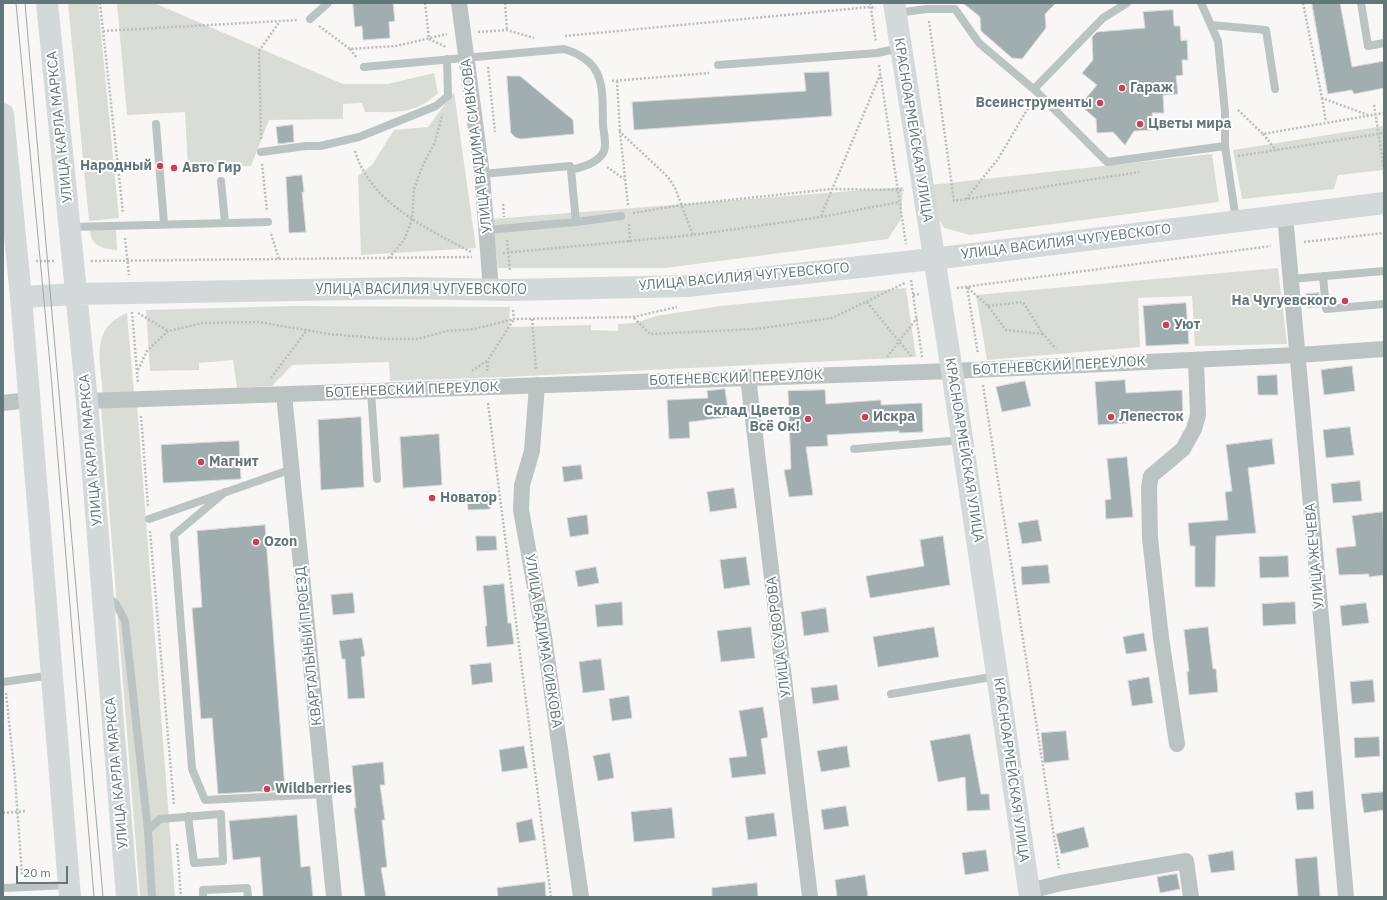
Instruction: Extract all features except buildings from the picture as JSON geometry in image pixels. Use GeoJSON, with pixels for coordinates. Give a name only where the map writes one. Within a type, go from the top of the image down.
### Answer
{"type":"FeatureCollection","features":[{"type":"Feature","properties":{"kind":"main road","name":"УЛИЦА КАРЛА МАРКСА"},"geometry":{"type":"LineString","coordinates":[[47,3],[87,401],[127,897]]}},
{"type":"Feature","properties":{"kind":"main road","name":"КРАСНОАРМЕЙСКАЯ УЛИЦА"},"geometry":{"type":"LineString","coordinates":[[894,8],[952,371],[1030,894]]}},
{"type":"Feature","properties":{"kind":"main road"},"geometry":{"type":"LineString","coordinates":[[3,114],[21,297],[70,891]]}},
{"type":"Feature","properties":{"kind":"main road","name":"УЛИЦА ВАСИЛИЯ ЧУГУЕВСКОГО"},"geometry":{"type":"LineString","coordinates":[[21,297],[76,294],[407,288],[501,290],[687,286],[910,270],[933,259],[1384,204]]}},
{"type":"Feature","properties":{"kind":"street","name":"УЛИЦА ВАДИМА СИВКОВА"},"geometry":{"type":"LineString","coordinates":[[459,3],[482,174],[489,255],[501,290]]}},
{"type":"Feature","properties":{"kind":"street","name":"УЛИЦА ЖЕЧЕВА"},"geometry":{"type":"LineString","coordinates":[[1285,215],[1346,897]]}},
{"type":"Feature","properties":{"kind":"street","name":"БОТЕНЕВСКИЙ ПЕРЕУЛОК"},"geometry":{"type":"LineString","coordinates":[[87,401],[980,370],[1298,355],[1384,349]]}},
{"type":"Feature","properties":{"kind":"street"},"geometry":{"type":"LineString","coordinates":[[1176,744],[1161,638],[1150,538],[1149,487],[1151,476],[1183,449],[1194,429],[1198,415],[1196,360]]}},
{"type":"Feature","properties":{"kind":"street","name":"УЛИЦА СУВОРОВА"},"geometry":{"type":"LineString","coordinates":[[748,378],[810,897]]}},
{"type":"Feature","properties":{"kind":"street","name":"УЛИЦА ВАДИМА СИВКОВА"},"geometry":{"type":"LineString","coordinates":[[537,385],[532,451],[523,480],[522,510],[544,637],[581,897]]}},
{"type":"Feature","properties":{"kind":"street","name":"КВАРТАЛЬНЫЙ ПРОЕЗД"},"geometry":{"type":"LineString","coordinates":[[284,394],[334,897]]}},
{"type":"Feature","properties":{"kind":"street"},"geometry":{"type":"LineString","coordinates":[[3,403],[29,400]]}},
{"type":"Feature","properties":{"kind":"street"},"geometry":{"type":"LineString","coordinates":[[1030,894],[1061,883],[1186,861],[1191,897]]}},
{"type":"Feature","properties":{"kind":"lane"},"geometry":{"type":"LineString","coordinates":[[310,19],[328,3]]}},
{"type":"Feature","properties":{"kind":"lane"},"geometry":{"type":"LineString","coordinates":[[1035,91],[1103,18],[1127,3]]}},
{"type":"Feature","properties":{"kind":"lane"},"geometry":{"type":"LineString","coordinates":[[1201,3],[1218,41],[1224,96],[1225,146],[1236,221]]}},
{"type":"Feature","properties":{"kind":"lane"},"geometry":{"type":"LineString","coordinates":[[1361,3],[1368,46],[1384,43]]}},
{"type":"Feature","properties":{"kind":"lane"},"geometry":{"type":"LineString","coordinates":[[894,8],[955,8],[979,43],[1035,91],[1107,162],[1225,146]]}},
{"type":"Feature","properties":{"kind":"lane"},"geometry":{"type":"LineString","coordinates":[[1211,25],[1266,30],[1275,89]]}},
{"type":"Feature","properties":{"kind":"lane"},"geometry":{"type":"LineString","coordinates":[[718,65],[877,52],[901,48]]}},
{"type":"Feature","properties":{"kind":"lane"},"geometry":{"type":"LineString","coordinates":[[364,67],[466,56],[564,49],[577,54],[586,60],[596,71],[602,82],[604,150],[598,159],[571,170]]}},
{"type":"Feature","properties":{"kind":"lane"},"geometry":{"type":"LineString","coordinates":[[261,152],[306,146],[320,146],[352,139],[436,106],[448,96],[447,59]]}},
{"type":"Feature","properties":{"kind":"lane"},"geometry":{"type":"LineString","coordinates":[[156,124],[164,224]]}},
{"type":"Feature","properties":{"kind":"lane"},"geometry":{"type":"LineString","coordinates":[[482,174],[570,166],[576,222]]}},
{"type":"Feature","properties":{"kind":"lane"},"geometry":{"type":"LineString","coordinates":[[221,181],[225,223]]}},
{"type":"Feature","properties":{"kind":"lane"},"geometry":{"type":"LineString","coordinates":[[487,230],[576,222],[625,215]]}},
{"type":"Feature","properties":{"kind":"lane"},"geometry":{"type":"LineString","coordinates":[[70,227],[268,222]]}},
{"type":"Feature","properties":{"kind":"lane"},"geometry":{"type":"LineString","coordinates":[[1291,279],[1384,272]]}},
{"type":"Feature","properties":{"kind":"lane"},"geometry":{"type":"LineString","coordinates":[[1323,276],[1326,308],[1384,304]]}},
{"type":"Feature","properties":{"kind":"lane"},"geometry":{"type":"LineString","coordinates":[[371,391],[377,479]]}},
{"type":"Feature","properties":{"kind":"lane"},"geometry":{"type":"LineString","coordinates":[[854,449],[962,440]]}},
{"type":"Feature","properties":{"kind":"lane"},"geometry":{"type":"LineString","coordinates":[[149,519],[292,469]]}},
{"type":"Feature","properties":{"kind":"lane"},"geometry":{"type":"LineString","coordinates":[[225,492],[174,535],[192,769],[205,800],[324,794]]}},
{"type":"Feature","properties":{"kind":"lane"},"geometry":{"type":"LineString","coordinates":[[102,591],[116,604],[125,620],[148,830],[152,897]]}},
{"type":"Feature","properties":{"kind":"lane"},"geometry":{"type":"LineString","coordinates":[[4,681],[52,675]]}},
{"type":"Feature","properties":{"kind":"lane"},"geometry":{"type":"LineString","coordinates":[[891,694],[998,676]]}},
{"type":"Feature","properties":{"kind":"lane"},"geometry":{"type":"LineString","coordinates":[[148,830],[160,819],[175,817],[188,816],[221,814],[224,861],[194,863],[188,816]]}},
{"type":"Feature","properties":{"kind":"lane"},"geometry":{"type":"LineString","coordinates":[[3,888],[70,891]]}},
{"type":"Feature","properties":{"kind":"lane"},"geometry":{"type":"LineString","coordinates":[[203,897],[203,890],[247,888],[248,897]]}},
{"type":"Feature","properties":{"kind":"path"},"geometry":{"type":"LineString","coordinates":[[100,3],[128,262],[130,293]]}},
{"type":"Feature","properties":{"kind":"path"},"geometry":{"type":"LineString","coordinates":[[103,31],[310,19],[350,49],[396,46],[428,38],[425,3]]}},
{"type":"Feature","properties":{"kind":"path"},"geometry":{"type":"LineString","coordinates":[[505,3],[507,30],[534,38],[542,38]]}},
{"type":"Feature","properties":{"kind":"path"},"geometry":{"type":"LineString","coordinates":[[870,3],[924,372]]}},
{"type":"Feature","properties":{"kind":"path"},"geometry":{"type":"LineString","coordinates":[[1303,3],[1326,122]]}},
{"type":"Feature","properties":{"kind":"path"},"geometry":{"type":"LineString","coordinates":[[558,36],[870,7]]}},
{"type":"Feature","properties":{"kind":"path"},"geometry":{"type":"LineString","coordinates":[[927,9],[954,201]]}},
{"type":"Feature","properties":{"kind":"path"},"geometry":{"type":"LineString","coordinates":[[488,66],[495,134]]}},
{"type":"Feature","properties":{"kind":"path"},"geometry":{"type":"LineString","coordinates":[[821,217],[881,74]]}},
{"type":"Feature","properties":{"kind":"path"},"geometry":{"type":"LineString","coordinates":[[617,81],[625,215],[630,242]]}},
{"type":"Feature","properties":{"kind":"path"},"geometry":{"type":"LineString","coordinates":[[966,199],[998,159],[1035,91]]}},
{"type":"Feature","properties":{"kind":"path"},"geometry":{"type":"LineString","coordinates":[[388,258],[404,240],[412,220],[414,189],[422,167],[435,142],[448,96]]}},
{"type":"Feature","properties":{"kind":"path"},"geometry":{"type":"LineString","coordinates":[[1224,96],[1263,134],[1276,150]]}},
{"type":"Feature","properties":{"kind":"path"},"geometry":{"type":"LineString","coordinates":[[1322,98],[1369,115]]}},
{"type":"Feature","properties":{"kind":"path"},"geometry":{"type":"LineString","coordinates":[[1374,104],[1384,168]]}},
{"type":"Feature","properties":{"kind":"path"},"geometry":{"type":"LineString","coordinates":[[1263,134],[1384,113]]}},
{"type":"Feature","properties":{"kind":"path"},"geometry":{"type":"LineString","coordinates":[[620,132],[668,178],[682,205],[693,235]]}},
{"type":"Feature","properties":{"kind":"path"},"geometry":{"type":"LineString","coordinates":[[128,262],[463,258],[478,256],[406,216],[378,190],[359,164],[352,139]]}},
{"type":"Feature","properties":{"kind":"path"},"geometry":{"type":"LineString","coordinates":[[598,159],[624,180]]}},
{"type":"Feature","properties":{"kind":"path"},"geometry":{"type":"LineString","coordinates":[[499,173],[508,252],[501,290],[514,319]]}},
{"type":"Feature","properties":{"kind":"path"},"geometry":{"type":"LineString","coordinates":[[625,215],[682,205],[832,189],[923,192]]}},
{"type":"Feature","properties":{"kind":"path"},"geometry":{"type":"LineString","coordinates":[[489,255],[693,235],[821,217],[900,202]]}},
{"type":"Feature","properties":{"kind":"path"},"geometry":{"type":"LineString","coordinates":[[939,291],[1288,244],[1384,233]]}},
{"type":"Feature","properties":{"kind":"path"},"geometry":{"type":"LineString","coordinates":[[137,371],[147,351],[168,331],[204,323],[259,322],[329,334],[387,339],[418,339],[447,331],[474,329],[514,319],[633,317],[650,334],[756,330],[832,318],[867,302],[910,270]]}},
{"type":"Feature","properties":{"kind":"path"},"geometry":{"type":"LineString","coordinates":[[967,287],[988,306],[1006,330],[1043,334]]}},
{"type":"Feature","properties":{"kind":"path"},"geometry":{"type":"LineString","coordinates":[[967,287],[1061,883]]}},
{"type":"Feature","properties":{"kind":"path"},"geometry":{"type":"LineString","coordinates":[[867,302],[924,372]]}},
{"type":"Feature","properties":{"kind":"path"},"geometry":{"type":"LineString","coordinates":[[988,306],[1023,302],[1043,334],[1070,366]]}},
{"type":"Feature","properties":{"kind":"path"},"geometry":{"type":"LineString","coordinates":[[168,331],[132,310],[181,897]]}},
{"type":"Feature","properties":{"kind":"path"},"geometry":{"type":"LineString","coordinates":[[876,373],[898,341],[917,318]]}},
{"type":"Feature","properties":{"kind":"path"},"geometry":{"type":"LineString","coordinates":[[514,319],[488,360],[486,387],[551,897]]}},
{"type":"Feature","properties":{"kind":"path"},"geometry":{"type":"LineString","coordinates":[[532,319],[537,385]]}},
{"type":"Feature","properties":{"kind":"path"},"geometry":{"type":"LineString","coordinates":[[264,396],[270,380],[307,330]]}},
{"type":"Feature","properties":{"kind":"path"},"geometry":{"type":"LineString","coordinates":[[4,681],[18,812],[23,888]]}},
{"type":"Feature","properties":{"kind":"path"},"geometry":{"type":"LineString","coordinates":[[3,813],[27,811]]}},
{"type":"Feature","properties":{"kind":"shaded area"},"geometry":{"type":"Polygon","coordinates":[[[68,3],[98,3],[119,218],[89,221],[68,3]]]}},
{"type":"Feature","properties":{"kind":"shaded area"},"geometry":{"type":"Polygon","coordinates":[[[117,3],[154,3],[343,84],[388,84],[434,73],[438,93],[421,105],[404,111],[365,112],[362,103],[343,104],[343,119],[269,120],[251,166],[188,167],[185,112],[127,115],[117,3]]]}},
{"type":"Feature","properties":{"kind":"shaded area"},"geometry":{"type":"Polygon","coordinates":[[[454,92],[476,248],[361,255],[358,176],[372,165],[394,130],[428,127],[454,92]]]}},
{"type":"Feature","properties":{"kind":"shaded area"},"geometry":{"type":"Polygon","coordinates":[[[1384,126],[1384,170],[1338,175],[1334,189],[1242,199],[1233,150],[1384,126]]]}},
{"type":"Feature","properties":{"kind":"shaded area"},"geometry":{"type":"Polygon","coordinates":[[[1212,154],[1219,202],[970,235],[944,228],[933,210],[930,185],[1212,154]]]}},
{"type":"Feature","properties":{"kind":"shaded area"},"geometry":{"type":"Polygon","coordinates":[[[903,187],[901,219],[888,239],[665,268],[498,268],[492,219],[903,187]]]}},
{"type":"Feature","properties":{"kind":"shaded area"},"geometry":{"type":"Polygon","coordinates":[[[116,229],[117,250],[99,246],[92,240],[90,230],[116,229]]]}},
{"type":"Feature","properties":{"kind":"shaded area"},"geometry":{"type":"Polygon","coordinates":[[[1278,268],[1287,344],[1195,346],[1192,296],[1138,298],[1140,347],[987,360],[976,295],[1278,268]]]}},
{"type":"Feature","properties":{"kind":"shaded area"},"geometry":{"type":"Polygon","coordinates":[[[906,288],[916,357],[506,377],[390,381],[389,362],[292,365],[272,386],[237,388],[233,360],[199,363],[199,370],[150,371],[146,310],[291,306],[510,307],[509,327],[591,325],[591,330],[618,331],[618,324],[635,323],[656,316],[720,306],[906,288]]]}},
{"type":"Feature","properties":{"kind":"shaded area"},"geometry":{"type":"Polygon","coordinates":[[[127,313],[134,393],[103,395],[100,358],[102,337],[107,328],[115,320],[127,313]]]}},
{"type":"Feature","properties":{"kind":"shaded area"},"geometry":{"type":"Polygon","coordinates":[[[137,404],[175,897],[140,897],[101,406],[137,404]]]}},
{"type":"Feature","properties":{"kind":"tram line"},"geometry":{"type":"LineString","coordinates":[[16,3],[51,375],[94,897]]}},
{"type":"Feature","properties":{"kind":"tram line"},"geometry":{"type":"LineString","coordinates":[[25,3],[103,897]]}},
{"type":"Feature","properties":{"kind":"place","name":"Гараж"},"geometry":{"type":"Point","coordinates":[1122,88]}},
{"type":"Feature","properties":{"kind":"place","name":"Всеинструменты"},"geometry":{"type":"Point","coordinates":[1100,103]}},
{"type":"Feature","properties":{"kind":"place","name":"Цветы мира"},"geometry":{"type":"Point","coordinates":[1140,124]}},
{"type":"Feature","properties":{"kind":"place","name":"Народный"},"geometry":{"type":"Point","coordinates":[160,166]}},
{"type":"Feature","properties":{"kind":"place","name":"Авто Гир"},"geometry":{"type":"Point","coordinates":[174,168]}},
{"type":"Feature","properties":{"kind":"place","name":"На Чугуевского"},"geometry":{"type":"Point","coordinates":[1345,301]}},
{"type":"Feature","properties":{"kind":"place","name":"Уют"},"geometry":{"type":"Point","coordinates":[1166,325]}},
{"type":"Feature","properties":{"kind":"place","name":"Искра"},"geometry":{"type":"Point","coordinates":[865,417]}},
{"type":"Feature","properties":{"kind":"place","name":"Лепесток"},"geometry":{"type":"Point","coordinates":[1111,417]}},
{"type":"Feature","properties":{"kind":"place","name":"Склад Цветов Всё Ок!"},"geometry":{"type":"Point","coordinates":[808,419]}},
{"type":"Feature","properties":{"kind":"place","name":"Магнит"},"geometry":{"type":"Point","coordinates":[201,462]}},
{"type":"Feature","properties":{"kind":"place","name":"Новатор"},"geometry":{"type":"Point","coordinates":[432,498]}},
{"type":"Feature","properties":{"kind":"place","name":"Ozon"},"geometry":{"type":"Point","coordinates":[256,542]}},
{"type":"Feature","properties":{"kind":"place","name":"Wildberries"},"geometry":{"type":"Point","coordinates":[267,789]}}]}
